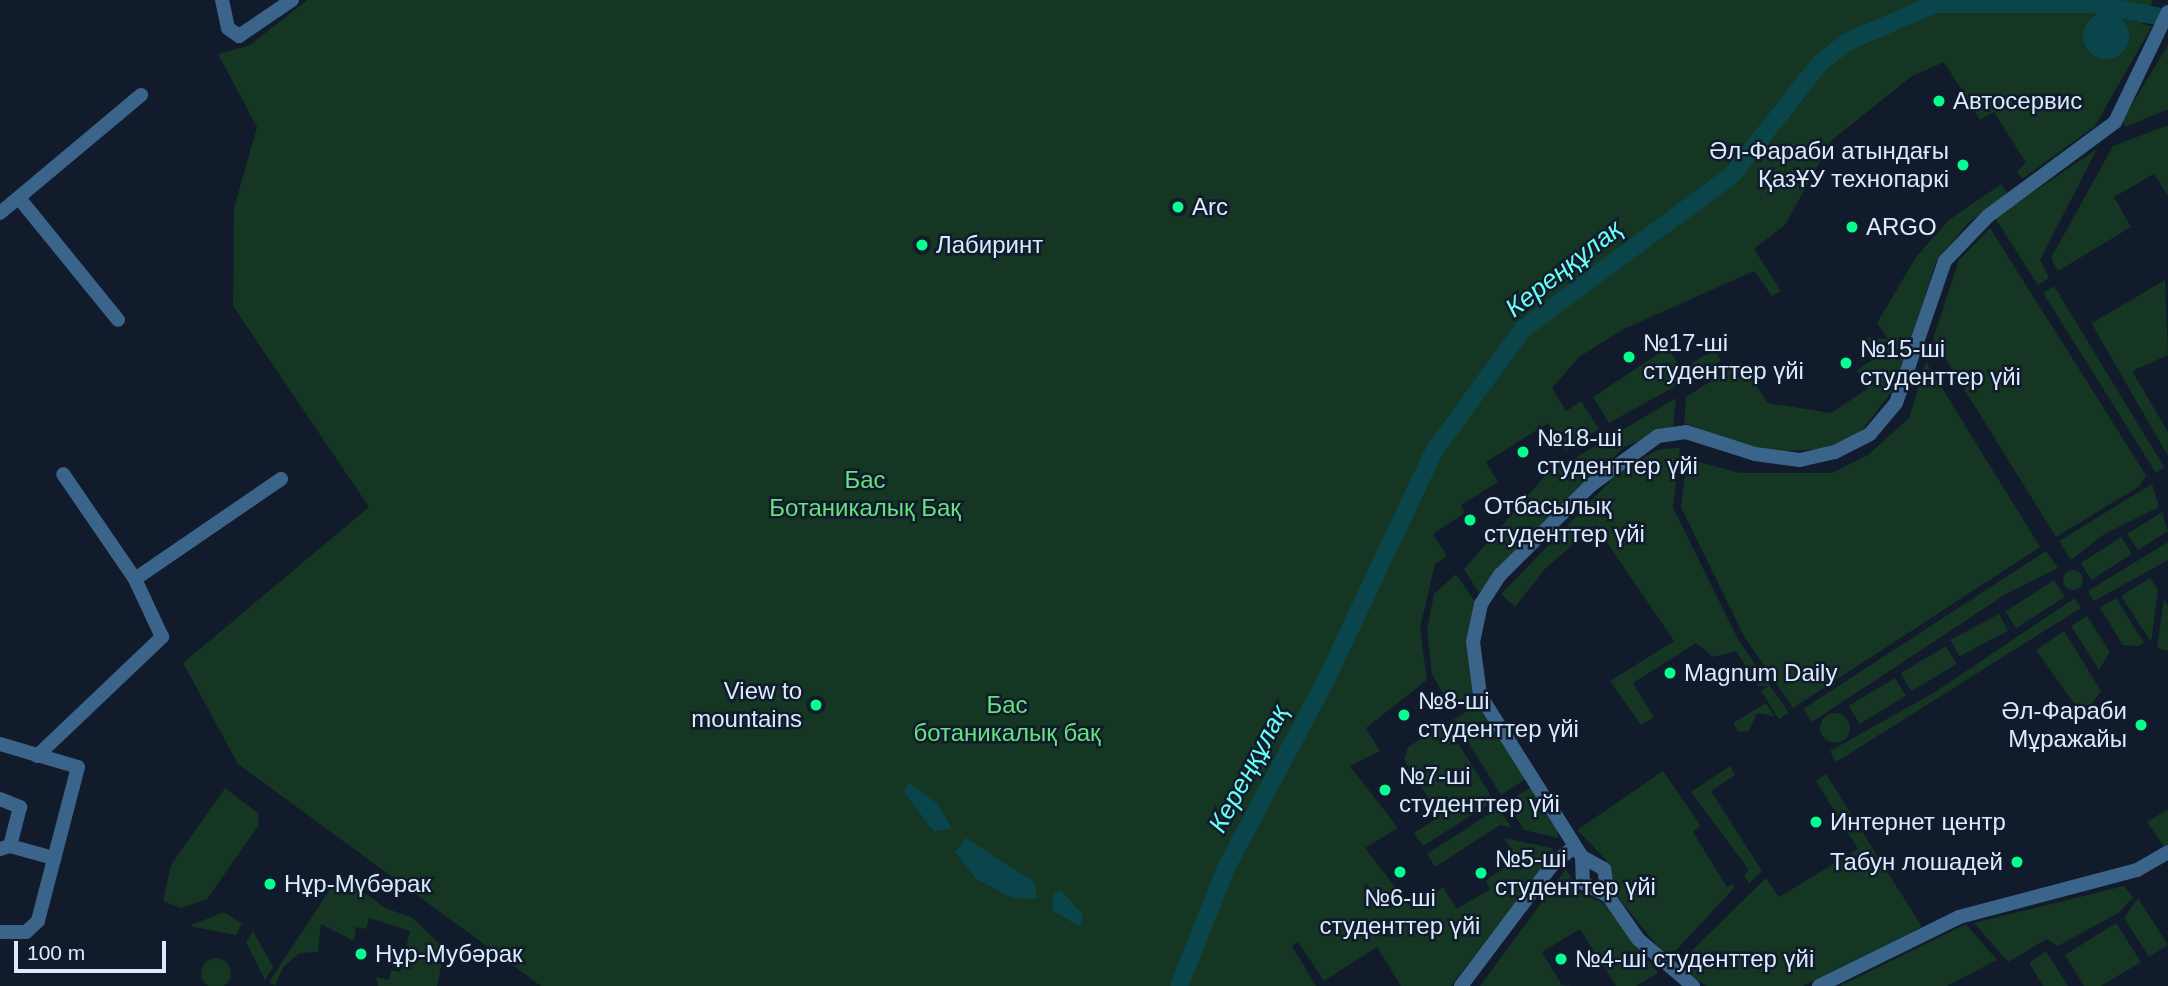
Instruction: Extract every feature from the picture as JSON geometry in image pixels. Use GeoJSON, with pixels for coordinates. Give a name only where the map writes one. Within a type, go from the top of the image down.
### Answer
{"type":"FeatureCollection","features":[{"type":"Feature","properties":{"kind":"street"},"geometry":{"type":"LineString","coordinates":[[222,0],[228,28],[239,36],[292,0]]}},
{"type":"Feature","properties":{"kind":"street"},"geometry":{"type":"LineString","coordinates":[[1608,895],[1583,883],[1578,852],[1480,695],[1474,635],[1490,588],[1620,458],[1658,436],[1686,432],[1755,454],[1800,460],[1835,452],[1870,433],[1896,403],[1945,261],[1988,216],[2115,122],[2168,12]]}},
{"type":"Feature","properties":{"kind":"street"},"geometry":{"type":"LineString","coordinates":[[0,213],[141,95]]}},
{"type":"Feature","properties":{"kind":"street"},"geometry":{"type":"LineString","coordinates":[[19,198],[118,320]]}},
{"type":"Feature","properties":{"kind":"street"},"geometry":{"type":"LineString","coordinates":[[37,756],[162,637],[135,579],[63,474]]}},
{"type":"Feature","properties":{"kind":"street"},"geometry":{"type":"LineString","coordinates":[[135,579],[281,480]]}},
{"type":"Feature","properties":{"kind":"street"},"geometry":{"type":"LineString","coordinates":[[0,744],[78,767],[38,921],[26,932],[0,932]]}},
{"type":"Feature","properties":{"kind":"street"},"geometry":{"type":"LineString","coordinates":[[0,799],[20,807],[5,847],[54,858]]}},
{"type":"Feature","properties":{"kind":"street"},"geometry":{"type":"LineString","coordinates":[[1578,852],[1604,869],[1608,895],[1654,958],[1693,986]]}},
{"type":"Feature","properties":{"kind":"street"},"geometry":{"type":"LineString","coordinates":[[1461,986],[1553,864],[1578,852]]}},
{"type":"Feature","properties":{"kind":"street"},"geometry":{"type":"LineString","coordinates":[[1826,985],[1949,921],[2137,870],[2168,852]]}},
{"type":"Feature","properties":{"kind":"green space","name":"Бас ботаникалық бақ"},"geometry":{"type":"Polygon","coordinates":[[[307,0],[2153,0],[2142,24],[2152,26],[2095,126],[2022,179],[2017,171],[2026,163],[1994,112],[1980,120],[1944,62],[1912,76],[1832,140],[1785,225],[1754,249],[1781,291],[1772,296],[1754,271],[1624,329],[1579,357],[1552,388],[1566,411],[1581,401],[1599,429],[1566,451],[1548,423],[1486,462],[1498,482],[1461,505],[1465,513],[1433,534],[1447,556],[1435,564],[1420,628],[1427,680],[1366,728],[1380,751],[1350,766],[1398,828],[1365,848],[1413,910],[1443,887],[1457,909],[1490,889],[1485,880],[1518,860],[1504,838],[1552,848],[1554,853],[1451,986],[1401,986],[1377,947],[1324,981],[1298,942],[1292,946],[1316,986],[541,986],[238,764],[183,663],[369,507],[233,306],[234,208],[257,127],[218,54],[250,45],[307,0]]]}},
{"type":"Feature","properties":{"kind":"green space"},"geometry":{"type":"Polygon","coordinates":[[[2168,45],[2168,109],[2126,127],[2122,121],[2168,45]]]}},
{"type":"Feature","properties":{"kind":"green space"},"geometry":{"type":"Polygon","coordinates":[[[2168,125],[2168,196],[2154,174],[2114,197],[2131,227],[2058,271],[2051,258],[2113,146],[2168,125]]]}},
{"type":"Feature","properties":{"kind":"green space"},"geometry":{"type":"Polygon","coordinates":[[[2097,149],[2040,260],[2049,278],[2038,285],[1995,218],[2097,149]]]}},
{"type":"Feature","properties":{"kind":"green space"},"geometry":{"type":"Polygon","coordinates":[[[2001,184],[2008,194],[1968,223],[1936,262],[1896,386],[1860,433],[1826,449],[1764,452],[1684,423],[1686,397],[1741,362],[1768,403],[1831,413],[1867,389],[1857,370],[1878,356],[1866,337],[1888,339],[1877,323],[1916,257],[1949,220],[2001,184]]]}},
{"type":"Feature","properties":{"kind":"green space"},"geometry":{"type":"Polygon","coordinates":[[[1990,228],[2146,475],[2140,486],[2056,537],[1933,339],[1959,260],[1990,228]]]}},
{"type":"Feature","properties":{"kind":"green space"},"geometry":{"type":"Polygon","coordinates":[[[2066,279],[2092,323],[2165,280],[2168,355],[2132,371],[2168,432],[2168,456],[2066,279]]]}},
{"type":"Feature","properties":{"kind":"green space"},"geometry":{"type":"Polygon","coordinates":[[[2054,286],[2164,467],[2156,473],[2043,293],[2054,286]]]}},
{"type":"Feature","properties":{"kind":"green space"},"geometry":{"type":"Polygon","coordinates":[[[1667,348],[1682,369],[1714,350],[1721,361],[1609,423],[1593,397],[1667,348]]]}},
{"type":"Feature","properties":{"kind":"green space"},"geometry":{"type":"Polygon","coordinates":[[[1926,362],[2040,547],[1793,708],[1744,636],[1681,507],[1688,452],[1695,461],[1740,473],[1832,473],[1868,455],[1909,418],[1926,362]]]}},
{"type":"Feature","properties":{"kind":"green space"},"geometry":{"type":"Polygon","coordinates":[[[1676,398],[1673,427],[1624,447],[1479,593],[1464,569],[1545,476],[1676,398]]]}},
{"type":"Feature","properties":{"kind":"green space"},"geometry":{"type":"Polygon","coordinates":[[[1680,448],[1673,508],[1739,641],[1789,713],[1779,719],[1761,691],[1768,686],[1758,686],[1736,651],[1713,657],[1696,643],[1633,683],[1654,717],[1641,725],[1610,681],[1674,641],[1595,525],[1545,569],[1515,607],[1501,594],[1622,469],[1660,449],[1680,448]]]}},
{"type":"Feature","properties":{"kind":"green space"},"geometry":{"type":"Polygon","coordinates":[[[2152,484],[2159,507],[2103,535],[2071,560],[2059,541],[2152,484]]]}},
{"type":"Feature","properties":{"kind":"green space"},"geometry":{"type":"Polygon","coordinates":[[[2162,512],[2168,531],[2138,550],[2127,534],[2162,512]]]}},
{"type":"Feature","properties":{"kind":"green space"},"geometry":{"type":"Polygon","coordinates":[[[2121,537],[2132,554],[2092,580],[2081,563],[2121,537]]]}},
{"type":"Feature","properties":{"kind":"green space"},"geometry":{"type":"Polygon","coordinates":[[[2168,542],[2168,560],[2094,601],[2088,591],[2168,542]]]}},
{"type":"Feature","properties":{"kind":"green space"},"geometry":{"type":"Polygon","coordinates":[[[2046,551],[2058,568],[2006,594],[1812,722],[1803,709],[2046,551]]]}},
{"type":"Feature","properties":{"kind":"green space"},"geometry":{"type":"Polygon","coordinates":[[[2073,570],[2080,573],[2083,580],[2080,587],[2073,590],[2066,587],[2063,580],[2066,573],[2073,570]]]}},
{"type":"Feature","properties":{"kind":"green space"},"geometry":{"type":"Polygon","coordinates":[[[1456,574],[1475,602],[1467,642],[1474,692],[1450,707],[1432,674],[1427,630],[1434,594],[1456,574]]]}},
{"type":"Feature","properties":{"kind":"green space"},"geometry":{"type":"Polygon","coordinates":[[[2150,578],[2158,590],[2151,642],[2121,596],[2150,578]]]}},
{"type":"Feature","properties":{"kind":"green space"},"geometry":{"type":"Polygon","coordinates":[[[2054,580],[2065,597],[2016,628],[2005,612],[2054,580]]]}},
{"type":"Feature","properties":{"kind":"green space"},"geometry":{"type":"Polygon","coordinates":[[[2075,598],[2081,608],[1836,762],[1830,751],[1935,692],[2075,598]]]}},
{"type":"Feature","properties":{"kind":"green space"},"geometry":{"type":"Polygon","coordinates":[[[2116,598],[2144,643],[2138,646],[2123,645],[2100,608],[2116,598]]]}},
{"type":"Feature","properties":{"kind":"green space"},"geometry":{"type":"Polygon","coordinates":[[[2164,599],[2168,606],[2168,651],[2157,648],[2164,599]]]}},
{"type":"Feature","properties":{"kind":"green space"},"geometry":{"type":"Polygon","coordinates":[[[1999,614],[2008,631],[1959,657],[1950,640],[1999,614]]]}},
{"type":"Feature","properties":{"kind":"green space"},"geometry":{"type":"Polygon","coordinates":[[[2087,616],[2110,652],[2099,670],[2071,626],[2087,616]]]}},
{"type":"Feature","properties":{"kind":"green space"},"geometry":{"type":"Polygon","coordinates":[[[2064,631],[2101,691],[2083,716],[2036,650],[2064,631]]]}},
{"type":"Feature","properties":{"kind":"green space"},"geometry":{"type":"Polygon","coordinates":[[[1946,646],[1957,664],[1911,691],[1901,673],[1946,646]]]}},
{"type":"Feature","properties":{"kind":"green space"},"geometry":{"type":"Polygon","coordinates":[[[1895,678],[1906,696],[1860,724],[1849,706],[1895,678]]]}},
{"type":"Feature","properties":{"kind":"green space"},"geometry":{"type":"Polygon","coordinates":[[[1480,703],[1527,778],[1501,795],[1454,719],[1480,703]]]}},
{"type":"Feature","properties":{"kind":"green space"},"geometry":{"type":"Polygon","coordinates":[[[1766,703],[1774,716],[1757,713],[1749,731],[1738,732],[1733,723],[1766,703]]]}},
{"type":"Feature","properties":{"kind":"green space"},"geometry":{"type":"Polygon","coordinates":[[[1835,713],[1846,717],[1850,728],[1846,739],[1835,743],[1824,739],[1820,728],[1824,717],[1835,713]]]}},
{"type":"Feature","properties":{"kind":"green space"},"geometry":{"type":"Polygon","coordinates":[[[1446,723],[1494,801],[1423,846],[1414,833],[1440,816],[1404,760],[1408,747],[1446,723]]]}},
{"type":"Feature","properties":{"kind":"green space"},"geometry":{"type":"Polygon","coordinates":[[[1730,766],[1735,775],[1711,791],[1762,871],[1749,883],[1744,875],[1749,870],[1691,792],[1730,766]]]}},
{"type":"Feature","properties":{"kind":"green space"},"geometry":{"type":"Polygon","coordinates":[[[1663,771],[1701,826],[1693,832],[1727,887],[1733,883],[1734,888],[1668,959],[1618,897],[1606,860],[1577,830],[1663,771]]]}},
{"type":"Feature","properties":{"kind":"green space"},"geometry":{"type":"Polygon","coordinates":[[[1826,774],[1922,927],[1803,986],[1707,986],[1674,968],[1766,878],[1779,897],[1858,849],[1816,781],[1826,774]]]}},
{"type":"Feature","properties":{"kind":"green space"},"geometry":{"type":"Polygon","coordinates":[[[1531,787],[1558,831],[1558,838],[1524,830],[1507,802],[1531,787]]]}},
{"type":"Feature","properties":{"kind":"green space"},"geometry":{"type":"Polygon","coordinates":[[[225,788],[258,813],[259,825],[207,899],[181,908],[163,901],[171,865],[225,788]]]}},
{"type":"Feature","properties":{"kind":"green space"},"geometry":{"type":"Polygon","coordinates":[[[1498,808],[1512,828],[1500,825],[1435,867],[1427,854],[1498,808]]]}},
{"type":"Feature","properties":{"kind":"green space"},"geometry":{"type":"Polygon","coordinates":[[[2168,809],[2168,844],[2164,847],[2147,822],[2168,809]]]}},
{"type":"Feature","properties":{"kind":"green space"},"geometry":{"type":"Polygon","coordinates":[[[1566,869],[1579,892],[1603,903],[1658,973],[1636,986],[1616,986],[1580,929],[1542,952],[1562,985],[1573,986],[1480,986],[1566,869]]]}},
{"type":"Feature","properties":{"kind":"green space"},"geometry":{"type":"Polygon","coordinates":[[[340,874],[385,908],[413,918],[445,949],[437,986],[378,986],[376,977],[389,980],[391,970],[400,972],[410,931],[369,918],[366,929],[356,927],[354,941],[321,924],[318,952],[300,953],[284,966],[275,986],[269,982],[340,874]]]}},
{"type":"Feature","properties":{"kind":"green space"},"geometry":{"type":"Polygon","coordinates":[[[2124,886],[2133,897],[2120,912],[2058,946],[2047,939],[2008,962],[1974,923],[2124,886]]]}},
{"type":"Feature","properties":{"kind":"green space"},"geometry":{"type":"Polygon","coordinates":[[[2138,898],[2168,945],[2149,957],[2124,918],[2138,898]]]}},
{"type":"Feature","properties":{"kind":"green space"},"geometry":{"type":"Polygon","coordinates":[[[224,912],[242,924],[236,935],[189,926],[224,912]]]}},
{"type":"Feature","properties":{"kind":"green space"},"geometry":{"type":"Polygon","coordinates":[[[2116,923],[2141,962],[2101,986],[2084,986],[2065,955],[2116,923]]]}},
{"type":"Feature","properties":{"kind":"green space"},"geometry":{"type":"Polygon","coordinates":[[[1966,924],[1997,960],[1947,986],[1840,986],[1966,924]]]}},
{"type":"Feature","properties":{"kind":"green space"},"geometry":{"type":"Polygon","coordinates":[[[253,931],[273,967],[265,980],[246,942],[253,931]]]}},
{"type":"Feature","properties":{"kind":"green space"},"geometry":{"type":"Polygon","coordinates":[[[2046,951],[2068,986],[2043,986],[2029,963],[2046,951]]]}},
{"type":"Feature","properties":{"kind":"green space"},"geometry":{"type":"Polygon","coordinates":[[[216,958],[222,959],[230,967],[230,979],[222,987],[216,988],[210,987],[202,979],[201,973],[202,967],[210,959],[216,958]]]}},
{"type":"Feature","properties":{"kind":"shaded area"},"geometry":{"type":"Polygon","coordinates":[[[2106,13],[2122,20],[2129,36],[2122,52],[2106,59],[2090,52],[2083,36],[2090,20],[2106,13]]]}},
{"type":"Feature","properties":{"kind":"shaded area"},"geometry":{"type":"Polygon","coordinates":[[[909,783],[937,803],[952,828],[934,832],[904,792],[909,783]]]}},
{"type":"Feature","properties":{"kind":"shaded area"},"geometry":{"type":"Polygon","coordinates":[[[966,838],[1034,882],[1037,899],[1013,898],[976,879],[955,852],[966,838]]]}},
{"type":"Feature","properties":{"kind":"shaded area"},"geometry":{"type":"Polygon","coordinates":[[[1061,891],[1083,914],[1080,927],[1052,910],[1053,894],[1061,891]]]}},
{"type":"Feature","properties":{"kind":"waterway","name":"Кереңқұлақ"},"geometry":{"type":"LineString","coordinates":[[1179,986],[1226,868],[1324,684],[1434,451],[1523,329],[1732,175],[1820,63],[1847,42],[1935,4],[2094,4],[2157,16]]}},
{"type":"Feature","properties":{"kind":"place","name":"Автосервис"},"geometry":{"type":"Point","coordinates":[1939,101]}},
{"type":"Feature","properties":{"kind":"place","name":"Әл-Фараби атындағы ҚазҰУ технопаркі"},"geometry":{"type":"Point","coordinates":[1963,165]}},
{"type":"Feature","properties":{"kind":"place","name":"Arc"},"geometry":{"type":"Point","coordinates":[1178,207]}},
{"type":"Feature","properties":{"kind":"place","name":"ARGO"},"geometry":{"type":"Point","coordinates":[1852,227]}},
{"type":"Feature","properties":{"kind":"place","name":"Лабиринт"},"geometry":{"type":"Point","coordinates":[922,245]}},
{"type":"Feature","properties":{"kind":"place","name":"№17-ші студенттер үйі"},"geometry":{"type":"Point","coordinates":[1629,357]}},
{"type":"Feature","properties":{"kind":"place","name":"№15-ші студенттер үйі"},"geometry":{"type":"Point","coordinates":[1846,363]}},
{"type":"Feature","properties":{"kind":"place","name":"№18-ші студенттер үйі"},"geometry":{"type":"Point","coordinates":[1523,452]}},
{"type":"Feature","properties":{"kind":"place","name":"Отбасылық студенттер үйі"},"geometry":{"type":"Point","coordinates":[1470,520]}},
{"type":"Feature","properties":{"kind":"place","name":"Magnum Daily"},"geometry":{"type":"Point","coordinates":[1670,673]}},
{"type":"Feature","properties":{"kind":"place","name":"View to mountains"},"geometry":{"type":"Point","coordinates":[816,705]}},
{"type":"Feature","properties":{"kind":"place","name":"№8-ші студенттер үйі"},"geometry":{"type":"Point","coordinates":[1404,715]}},
{"type":"Feature","properties":{"kind":"place","name":"Әл-Фараби Мұражайы"},"geometry":{"type":"Point","coordinates":[2141,725]}},
{"type":"Feature","properties":{"kind":"place","name":"№7-ші студенттер үйі"},"geometry":{"type":"Point","coordinates":[1385,790]}},
{"type":"Feature","properties":{"kind":"place","name":"Интернет центр"},"geometry":{"type":"Point","coordinates":[1816,822]}},
{"type":"Feature","properties":{"kind":"place","name":"Табун лошадей"},"geometry":{"type":"Point","coordinates":[2017,862]}},
{"type":"Feature","properties":{"kind":"place","name":"№6-ші студенттер үйі"},"geometry":{"type":"Point","coordinates":[1400,872]}},
{"type":"Feature","properties":{"kind":"place","name":"№5-ші студенттер үйі"},"geometry":{"type":"Point","coordinates":[1481,873]}},
{"type":"Feature","properties":{"kind":"place","name":"Нұр-Мүбәрак"},"geometry":{"type":"Point","coordinates":[270,884]}},
{"type":"Feature","properties":{"kind":"place","name":"Нұр-Мубәрак"},"geometry":{"type":"Point","coordinates":[361,954]}},
{"type":"Feature","properties":{"kind":"place","name":"№4-ші студенттер үйі"},"geometry":{"type":"Point","coordinates":[1561,959]}},
{"type":"Feature","properties":{"kind":"park label","name":"Бас Ботаникалық Бақ"},"geometry":{"type":"Point","coordinates":[865,494]}}]}
